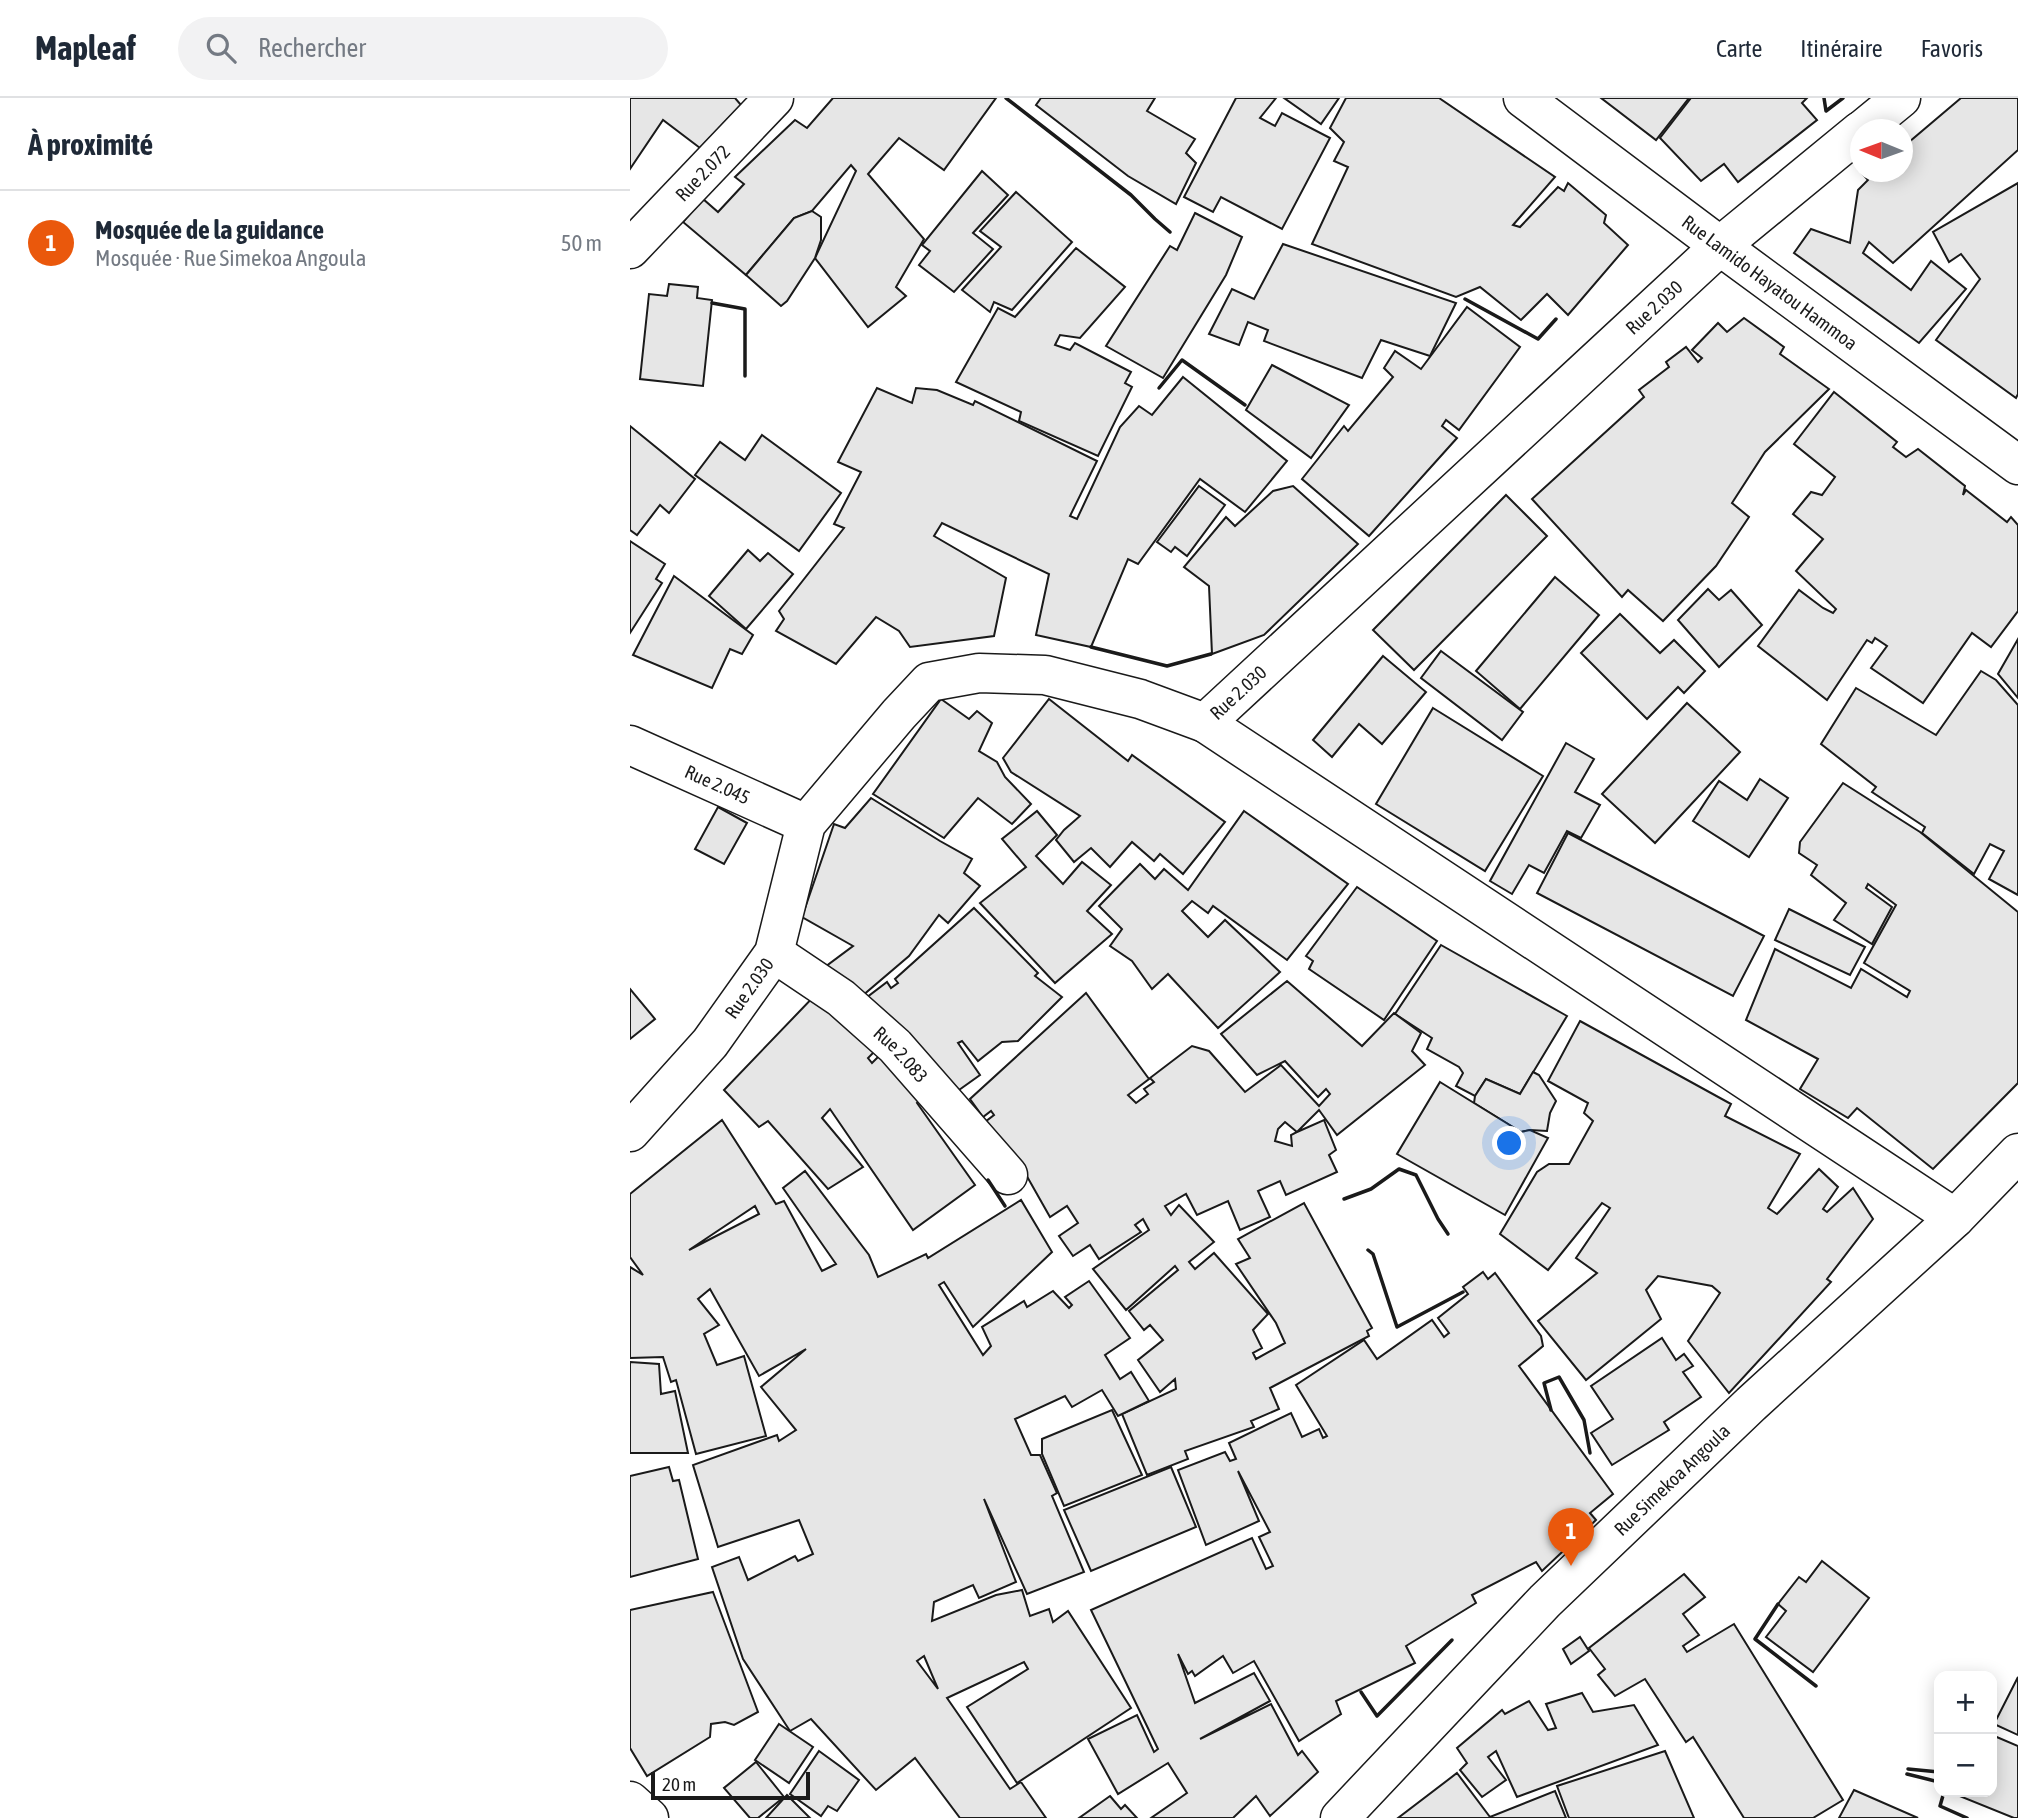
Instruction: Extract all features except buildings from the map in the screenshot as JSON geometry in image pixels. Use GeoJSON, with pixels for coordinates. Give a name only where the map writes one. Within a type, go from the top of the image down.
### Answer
{"type":"FeatureCollection","features":[{"type":"Feature","properties":{"kind":"street","name":"Rue 2.072"},"geometry":{"type":"LineString","coordinates":[[630,249],[774,98]]}},
{"type":"Feature","properties":{"kind":"street","name":"Rue Lamido Hayatou Hammoa"},"geometry":{"type":"LineString","coordinates":[[1523,98],[2018,465]]}},
{"type":"Feature","properties":{"kind":"street","name":"Rue 2.030"},"geometry":{"type":"LineString","coordinates":[[1874,119],[1900,98]]}},
{"type":"Feature","properties":{"kind":"street","name":"Rue 2.030"},"geometry":{"type":"LineString","coordinates":[[630,1132],[710,1043],[774,953],[806,824],[929,682],[979,673],[1045,675],[1140,699],[1205,723],[1720,246],[1850,139]]}},
{"type":"Feature","properties":{"kind":"street"},"geometry":{"type":"LineString","coordinates":[[1205,723],[1955,1218]]}},
{"type":"Feature","properties":{"kind":"street","name":"Rue 2.045"},"geometry":{"type":"LineString","coordinates":[[630,745],[806,824]]}},
{"type":"Feature","properties":{"kind":"street","name":"Rue 2.083"},"geometry":{"type":"LineString","coordinates":[[774,953],[841,998],[895,1046],[1008,1175]]}},
{"type":"Feature","properties":{"kind":"street","name":"Rue Simekoa Angoula"},"geometry":{"type":"LineString","coordinates":[[1339,1818],[1545,1601],[1751,1404],[1955,1218],[2018,1153]]}},
{"type":"Feature","properties":{"kind":"street"},"geometry":{"type":"LineString","coordinates":[[630,1801],[649,1818]]}},
{"type":"Feature","properties":{"kind":"wall"},"geometry":{"type":"LineString","coordinates":[[1006,98],[1131,195],[1170,232]]}},
{"type":"Feature","properties":{"kind":"wall"},"geometry":{"type":"LineString","coordinates":[[1824,98],[1826,111],[1843,98]]}},
{"type":"Feature","properties":{"kind":"wall"},"geometry":{"type":"LineString","coordinates":[[1465,299],[1538,339],[1556,319]]}},
{"type":"Feature","properties":{"kind":"wall"},"geometry":{"type":"LineString","coordinates":[[712,303],[745,309],[745,376]]}},
{"type":"Feature","properties":{"kind":"wall"},"geometry":{"type":"LineString","coordinates":[[1159,388],[1182,360],[1245,405]]}},
{"type":"Feature","properties":{"kind":"wall"},"geometry":{"type":"LineString","coordinates":[[1091,647],[1167,666],[1211,654]]}},
{"type":"Feature","properties":{"kind":"wall"},"geometry":{"type":"LineString","coordinates":[[1344,1199],[1371,1189],[1399,1169],[1416,1175],[1448,1234]]}},
{"type":"Feature","properties":{"kind":"wall"},"geometry":{"type":"LineString","coordinates":[[988,1180],[1005,1206]]}},
{"type":"Feature","properties":{"kind":"wall"},"geometry":{"type":"LineString","coordinates":[[1368,1250],[1373,1254],[1397,1327],[1463,1292]]}},
{"type":"Feature","properties":{"kind":"wall"},"geometry":{"type":"LineString","coordinates":[[1551,1410],[1544,1383],[1559,1377],[1584,1420],[1590,1453]]}},
{"type":"Feature","properties":{"kind":"wall"},"geometry":{"type":"LineString","coordinates":[[1778,1604],[1755,1639],[1816,1686]]}},
{"type":"Feature","properties":{"kind":"wall"},"geometry":{"type":"LineString","coordinates":[[1361,1692],[1377,1716],[1452,1640]]}},
{"type":"Feature","properties":{"kind":"wall"},"geometry":{"type":"LineString","coordinates":[[1908,1769],[1934,1772]]}},
{"type":"Feature","properties":{"kind":"wall"},"geometry":{"type":"LineString","coordinates":[[1907,1774],[1934,1781]]}},
{"type":"Feature","properties":{"kind":"wall"},"geometry":{"type":"LineString","coordinates":[[1943,1797],[1940,1806],[1967,1818]]}},
{"type":"Feature","properties":{"kind":"place","name":"Mosquée de la guidance"},"geometry":{"type":"Point","coordinates":[1571,1566]}}]}
